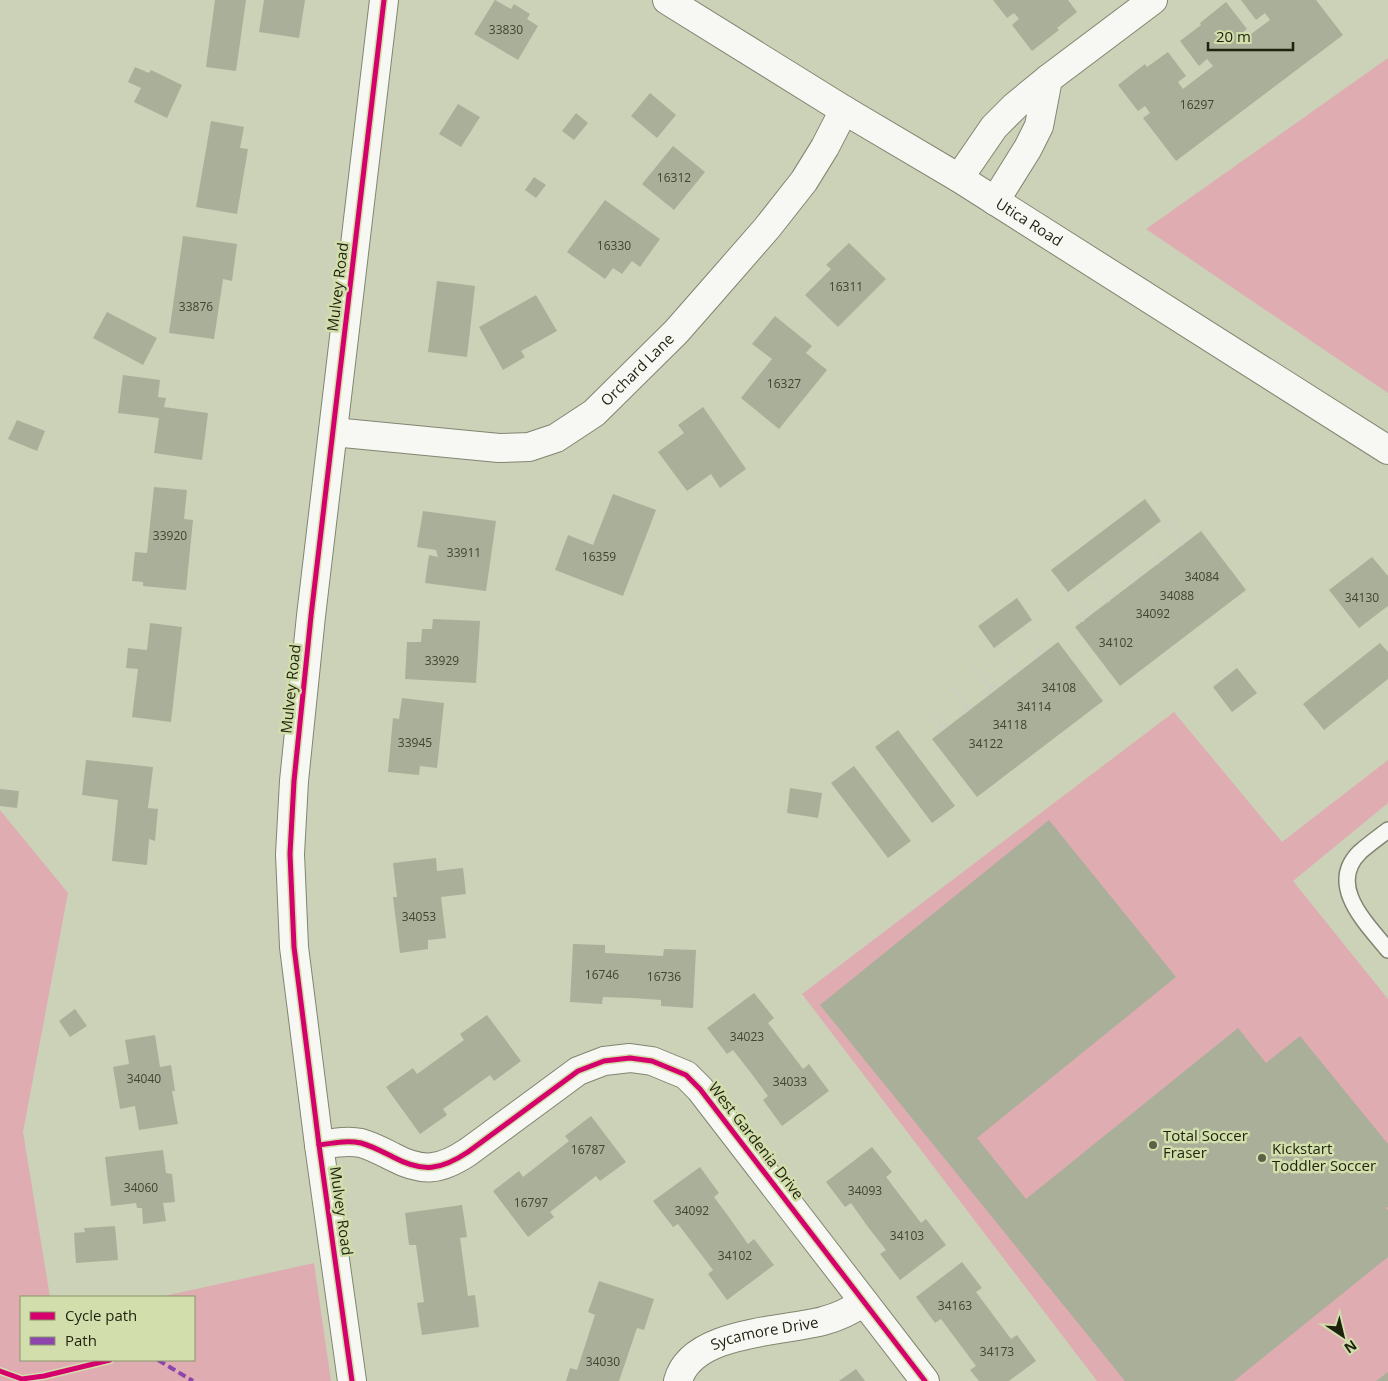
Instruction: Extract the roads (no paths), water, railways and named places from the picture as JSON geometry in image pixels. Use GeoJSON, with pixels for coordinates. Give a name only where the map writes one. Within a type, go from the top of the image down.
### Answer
{"type":"FeatureCollection","features":[{"type":"Feature","properties":{"kind":"street","name":"Mulvey Road"},"geometry":{"type":"LineString","coordinates":[[352,1381],[319,1146],[294,948],[290,854],[294,781],[310,616],[384,0]]}},
{"type":"Feature","properties":{"kind":"street","name":"Utica Road"},"geometry":{"type":"LineString","coordinates":[[668,0],[844,110],[959,178],[1388,450]]}},
{"type":"Feature","properties":{"kind":"street"},"geometry":{"type":"LineString","coordinates":[[959,178],[994,127],[1015,106],[1154,0]]}},
{"type":"Feature","properties":{"kind":"street"},"geometry":{"type":"LineString","coordinates":[[995,201],[1028,148],[1039,126],[1048,79]]}},
{"type":"Feature","properties":{"kind":"street","name":"Orchard Lane"},"geometry":{"type":"LineString","coordinates":[[333,432],[499,448],[529,447],[556,438],[594,413],[676,332],[725,277],[768,228],[804,181],[825,147],[844,110]]}},
{"type":"Feature","properties":{"kind":"street","name":"West Gardenia Drive"},"geometry":{"type":"LineString","coordinates":[[319,1146],[343,1142],[361,1143],[416,1167],[434,1168],[452,1162],[468,1152],[578,1071],[604,1061],[630,1058],[652,1061],[686,1075],[700,1089],[925,1381]]}},
{"type":"Feature","properties":{"kind":"street","name":"Sycamore Drive"},"geometry":{"type":"LineString","coordinates":[[678,1381],[687,1363],[701,1350],[720,1341],[823,1321],[847,1313],[864,1302]]}},
{"type":"Feature","properties":{"kind":"lane"},"geometry":{"type":"LineString","coordinates":[[1388,830],[1359,853],[1350,867],[1348,880],[1349,895],[1355,909],[1388,950]]}},
{"type":"Feature","properties":{"kind":"place","name":"Total Soccer Fraser"},"geometry":{"type":"Point","coordinates":[1153,1145]}},
{"type":"Feature","properties":{"kind":"place","name":"Kickstart Toddler Soccer"},"geometry":{"type":"Point","coordinates":[1262,1158]}}]}
